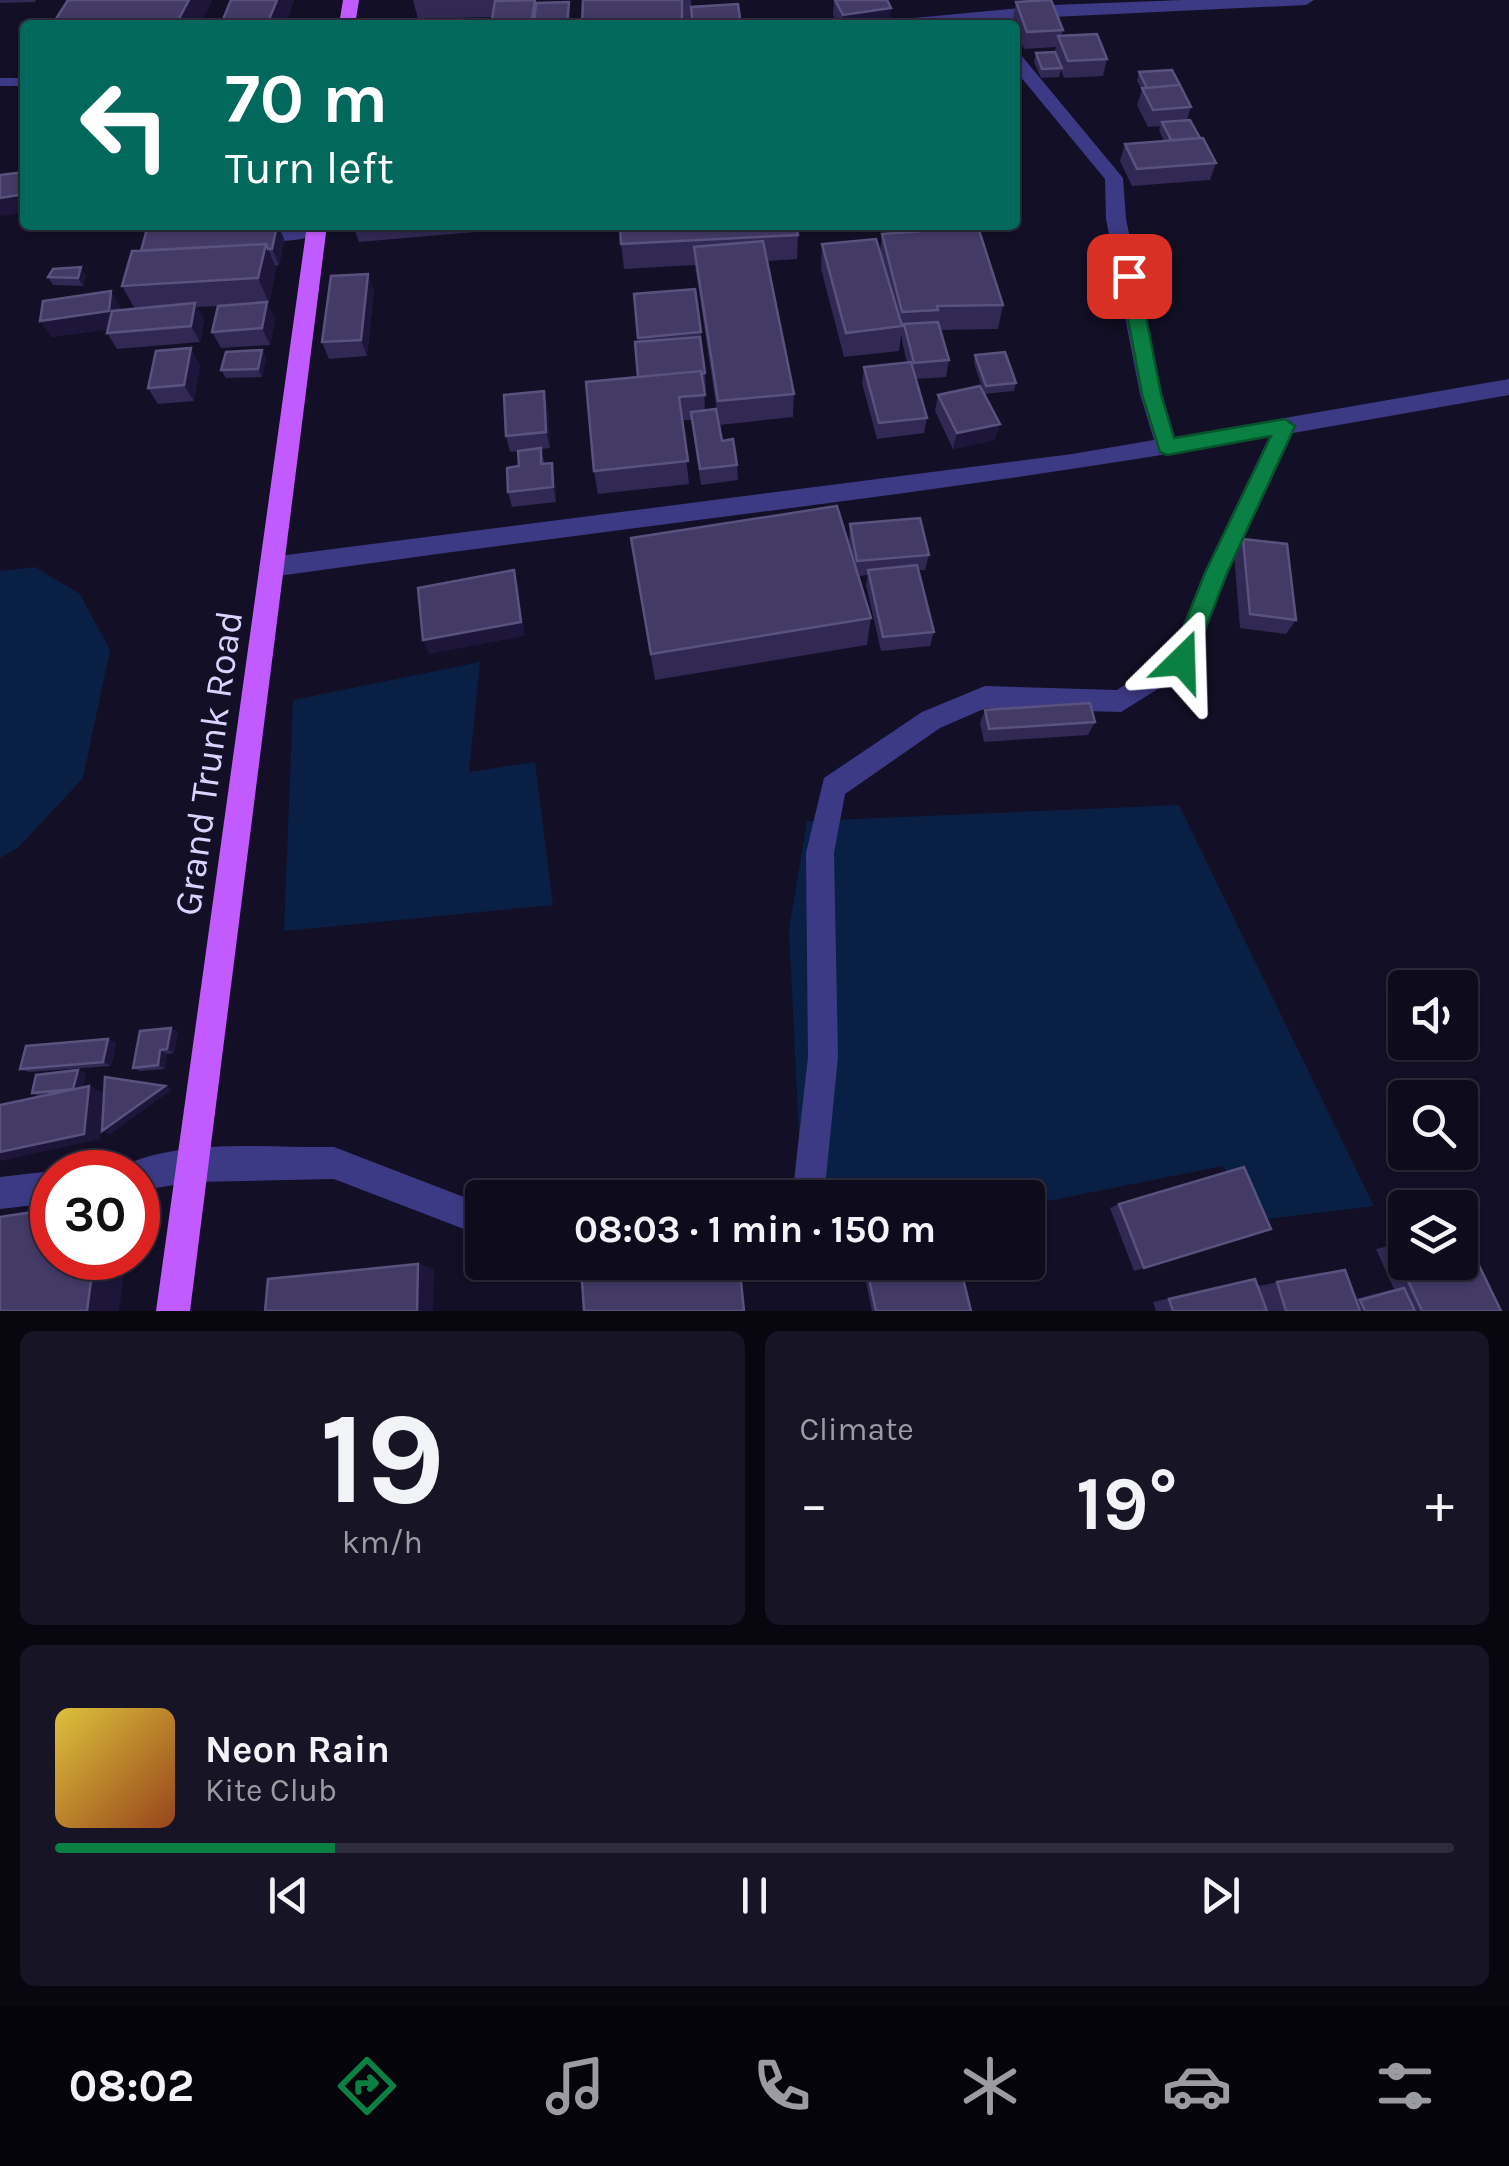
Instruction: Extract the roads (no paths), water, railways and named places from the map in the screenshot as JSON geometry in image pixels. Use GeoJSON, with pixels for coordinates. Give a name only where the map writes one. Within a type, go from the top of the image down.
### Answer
{"type":"FeatureCollection","features":[{"type":"Feature","properties":{"kind":"main road","name":"Grand Trunk Road"},"geometry":{"type":"LineString","coordinates":[[174,1311],[317,230]]}},
{"type":"Feature","properties":{"kind":"street"},"geometry":{"type":"LineString","coordinates":[[979,20],[1039,5],[1306,0]]}},
{"type":"Feature","properties":{"kind":"street"},"geometry":{"type":"LineString","coordinates":[[1020,65],[1114,178],[1116,218],[1152,394],[1167,447]]}},
{"type":"Feature","properties":{"kind":"street"},"geometry":{"type":"LineString","coordinates":[[234,235],[293,230]]}},
{"type":"Feature","properties":{"kind":"street"},"geometry":{"type":"LineString","coordinates":[[271,568],[548,528],[1072,464],[1509,388]]}},
{"type":"Feature","properties":{"kind":"street"},"geometry":{"type":"LineString","coordinates":[[810,1180],[823,1057],[820,853],[833,787],[931,720],[985,697],[1121,702],[1182,661],[1216,573],[1285,426]]}},
{"type":"Feature","properties":{"kind":"street"},"geometry":{"type":"LineString","coordinates":[[160,1171],[192,1166],[334,1163],[465,1213]]}},
{"type":"Feature","properties":{"kind":"street"},"geometry":{"type":"LineString","coordinates":[[0,1193],[30,1190]]}},
{"type":"Feature","properties":{"kind":"water"},"geometry":{"type":"Polygon","coordinates":[[[35,567],[80,594],[110,650],[83,778],[19,847],[0,858],[0,571],[35,567]]]}},
{"type":"Feature","properties":{"kind":"water"},"geometry":{"type":"Polygon","coordinates":[[[480,662],[469,772],[535,762],[553,905],[284,931],[293,700],[480,662]]]}},
{"type":"Feature","properties":{"kind":"water"},"geometry":{"type":"Polygon","coordinates":[[[1179,805],[1374,1206],[1250,1221],[1223,1166],[1045,1202],[1045,1180],[801,1180],[789,929],[807,821],[1179,805]]]}}]}
